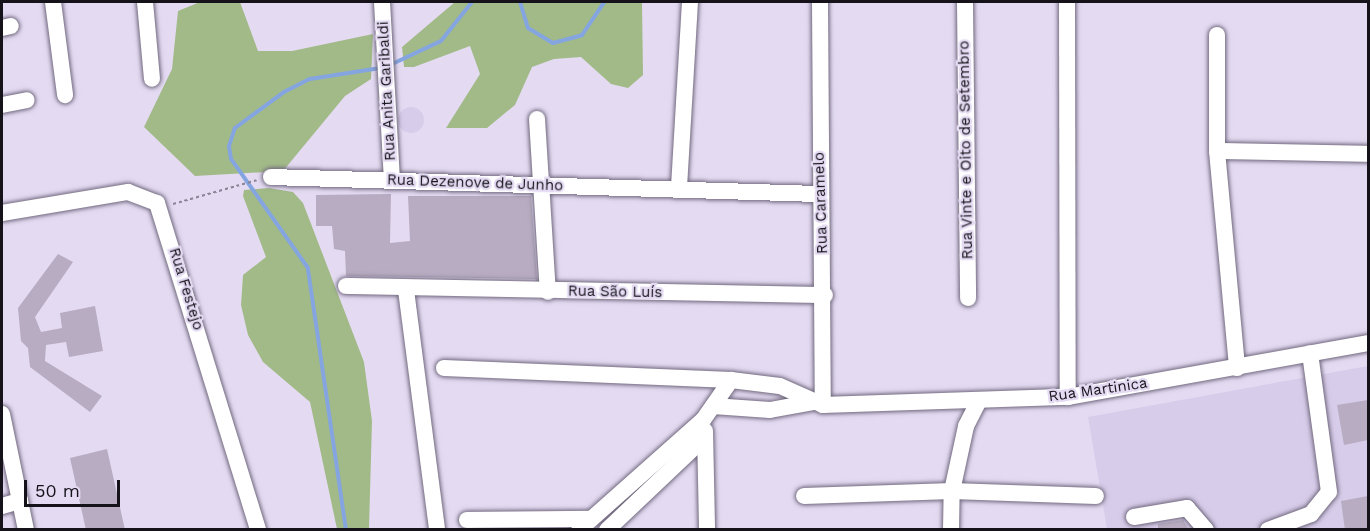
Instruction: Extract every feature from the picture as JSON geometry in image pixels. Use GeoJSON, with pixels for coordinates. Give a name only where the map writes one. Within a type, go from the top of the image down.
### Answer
{"type":"FeatureCollection","features":[{"type":"Feature","properties":{"kind":"street"},"geometry":{"type":"LineString","coordinates":[[52,2],[65,95]]}},
{"type":"Feature","properties":{"kind":"street"},"geometry":{"type":"LineString","coordinates":[[145,2],[152,79]]}},
{"type":"Feature","properties":{"kind":"street","name":"Rua Anita Garibaldi"},"geometry":{"type":"LineString","coordinates":[[382,2],[392,180]]}},
{"type":"Feature","properties":{"kind":"street"},"geometry":{"type":"LineString","coordinates":[[679,187],[690,2]]}},
{"type":"Feature","properties":{"kind":"street","name":"Rua Caramelo"},"geometry":{"type":"LineString","coordinates":[[819,403],[825,295],[819,194],[820,2]]}},
{"type":"Feature","properties":{"kind":"street","name":"Rua Vinte e Oito de Setembro"},"geometry":{"type":"LineString","coordinates":[[964,2],[968,298]]}},
{"type":"Feature","properties":{"kind":"street"},"geometry":{"type":"LineString","coordinates":[[1067,2],[1068,397]]}},
{"type":"Feature","properties":{"kind":"street"},"geometry":{"type":"LineString","coordinates":[[1217,35],[1217,151],[1237,368]]}},
{"type":"Feature","properties":{"kind":"street"},"geometry":{"type":"LineString","coordinates":[[2,105],[27,100]]}},
{"type":"Feature","properties":{"kind":"street"},"geometry":{"type":"LineString","coordinates":[[537,119],[548,292]]}},
{"type":"Feature","properties":{"kind":"street"},"geometry":{"type":"LineString","coordinates":[[1217,151],[1368,154]]}},
{"type":"Feature","properties":{"kind":"street","name":"Rua Dezenove de Junho"},"geometry":{"type":"LineString","coordinates":[[271,177],[543,187],[679,187],[819,194]]}},
{"type":"Feature","properties":{"kind":"street"},"geometry":{"type":"LineString","coordinates":[[2,213],[128,192],[153,198],[161,208]]}},
{"type":"Feature","properties":{"kind":"street","name":"Rua Festejo"},"geometry":{"type":"LineString","coordinates":[[161,208],[258,530]]}},
{"type":"Feature","properties":{"kind":"street","name":"Rua São Luís"},"geometry":{"type":"LineString","coordinates":[[346,286],[406,290],[825,295]]}},
{"type":"Feature","properties":{"kind":"street"},"geometry":{"type":"LineString","coordinates":[[406,290],[437,530]]}},
{"type":"Feature","properties":{"kind":"street","name":"Rua Martinica"},"geometry":{"type":"LineString","coordinates":[[713,406],[770,410],[819,403],[979,401],[1068,397],[1368,343]]}},
{"type":"Feature","properties":{"kind":"street"},"geometry":{"type":"LineString","coordinates":[[1268,530],[1311,514],[1329,492],[1310,353]]}},
{"type":"Feature","properties":{"kind":"street"},"geometry":{"type":"LineString","coordinates":[[444,368],[731,380],[780,386],[819,403]]}},
{"type":"Feature","properties":{"kind":"street"},"geometry":{"type":"LineString","coordinates":[[608,530],[704,428],[713,406],[731,380]]}},
{"type":"Feature","properties":{"kind":"street"},"geometry":{"type":"LineString","coordinates":[[951,530],[952,491],[966,426],[979,401]]}},
{"type":"Feature","properties":{"kind":"street"},"geometry":{"type":"LineString","coordinates":[[2,414],[26,530]]}},
{"type":"Feature","properties":{"kind":"street"},"geometry":{"type":"LineString","coordinates":[[467,520],[584,524],[704,428]]}},
{"type":"Feature","properties":{"kind":"street"},"geometry":{"type":"LineString","coordinates":[[704,428],[707,530]]}},
{"type":"Feature","properties":{"kind":"street"},"geometry":{"type":"LineString","coordinates":[[804,496],[952,491],[1096,496]]}},
{"type":"Feature","properties":{"kind":"street"},"geometry":{"type":"LineString","coordinates":[[2,506],[20,501]]}},
{"type":"Feature","properties":{"kind":"street"},"geometry":{"type":"LineString","coordinates":[[1134,517],[1186,508],[1206,530]]}},
{"type":"Feature","properties":{"kind":"path"},"geometry":{"type":"LineString","coordinates":[[161,208],[228,186],[271,177]]}},
{"type":"Feature","properties":{"kind":"shaded area"},"geometry":{"type":"Polygon","coordinates":[[[411,107],[420,111],[424,120],[420,129],[411,133],[402,129],[398,120],[402,111],[411,107]]]}},
{"type":"Feature","properties":{"kind":"shaded area"},"geometry":{"type":"Polygon","coordinates":[[[1368,366],[1368,529],[1107,529],[1088,417],[1368,366]]]}},
{"type":"Feature","properties":{"kind":"green space"},"geometry":{"type":"Polygon","coordinates":[[[200,2],[240,2],[258,51],[292,51],[373,34],[371,79],[345,96],[283,171],[195,176],[144,127],[172,69],[178,11],[200,2]]]}},
{"type":"Feature","properties":{"kind":"green space"},"geometry":{"type":"Polygon","coordinates":[[[455,2],[642,2],[643,75],[628,88],[611,84],[581,57],[554,59],[532,67],[515,105],[487,128],[446,128],[480,74],[470,46],[414,67],[404,67],[402,47],[455,2]]]}},
{"type":"Feature","properties":{"kind":"green space"},"geometry":{"type":"Polygon","coordinates":[[[269,188],[293,192],[303,203],[364,362],[372,421],[369,529],[337,529],[310,402],[263,362],[248,335],[241,305],[243,275],[266,257],[243,196],[244,190],[269,188]]]}},
{"type":"Feature","properties":{"kind":"building"},"geometry":{"type":"Polygon","coordinates":[[[391,194],[390,243],[410,241],[408,196],[531,196],[537,279],[346,276],[345,251],[334,249],[332,226],[316,226],[316,195],[391,194]]]}},
{"type":"Feature","properties":{"kind":"building"},"geometry":{"type":"Polygon","coordinates":[[[58,254],[73,262],[35,317],[41,332],[62,328],[60,313],[95,306],[103,351],[69,357],[66,342],[46,345],[45,361],[102,396],[90,412],[30,367],[28,348],[21,341],[18,308],[58,254]]]}},
{"type":"Feature","properties":{"kind":"building"},"geometry":{"type":"Polygon","coordinates":[[[1368,400],[1368,440],[1344,445],[1337,405],[1368,400]]]}},
{"type":"Feature","properties":{"kind":"building"},"geometry":{"type":"Polygon","coordinates":[[[107,449],[125,530],[86,530],[70,458],[107,449]]]}},
{"type":"Feature","properties":{"kind":"building"},"geometry":{"type":"Polygon","coordinates":[[[1368,496],[1368,530],[1345,530],[1341,501],[1368,496]]]}},
{"type":"Feature","properties":{"kind":"building"},"geometry":{"type":"Polygon","coordinates":[[[1183,520],[1189,530],[1158,530],[1158,524],[1183,520]]]}},
{"type":"Feature","properties":{"kind":"waterway"},"geometry":{"type":"LineString","coordinates":[[390,65],[441,41],[472,2]]}},
{"type":"Feature","properties":{"kind":"waterway"},"geometry":{"type":"LineString","coordinates":[[520,2],[528,28],[553,43],[582,35],[604,2]]}},
{"type":"Feature","properties":{"kind":"waterway"},"geometry":{"type":"LineString","coordinates":[[346,530],[308,268],[231,159],[229,146],[235,128],[284,92],[310,79],[380,68]]}}]}
